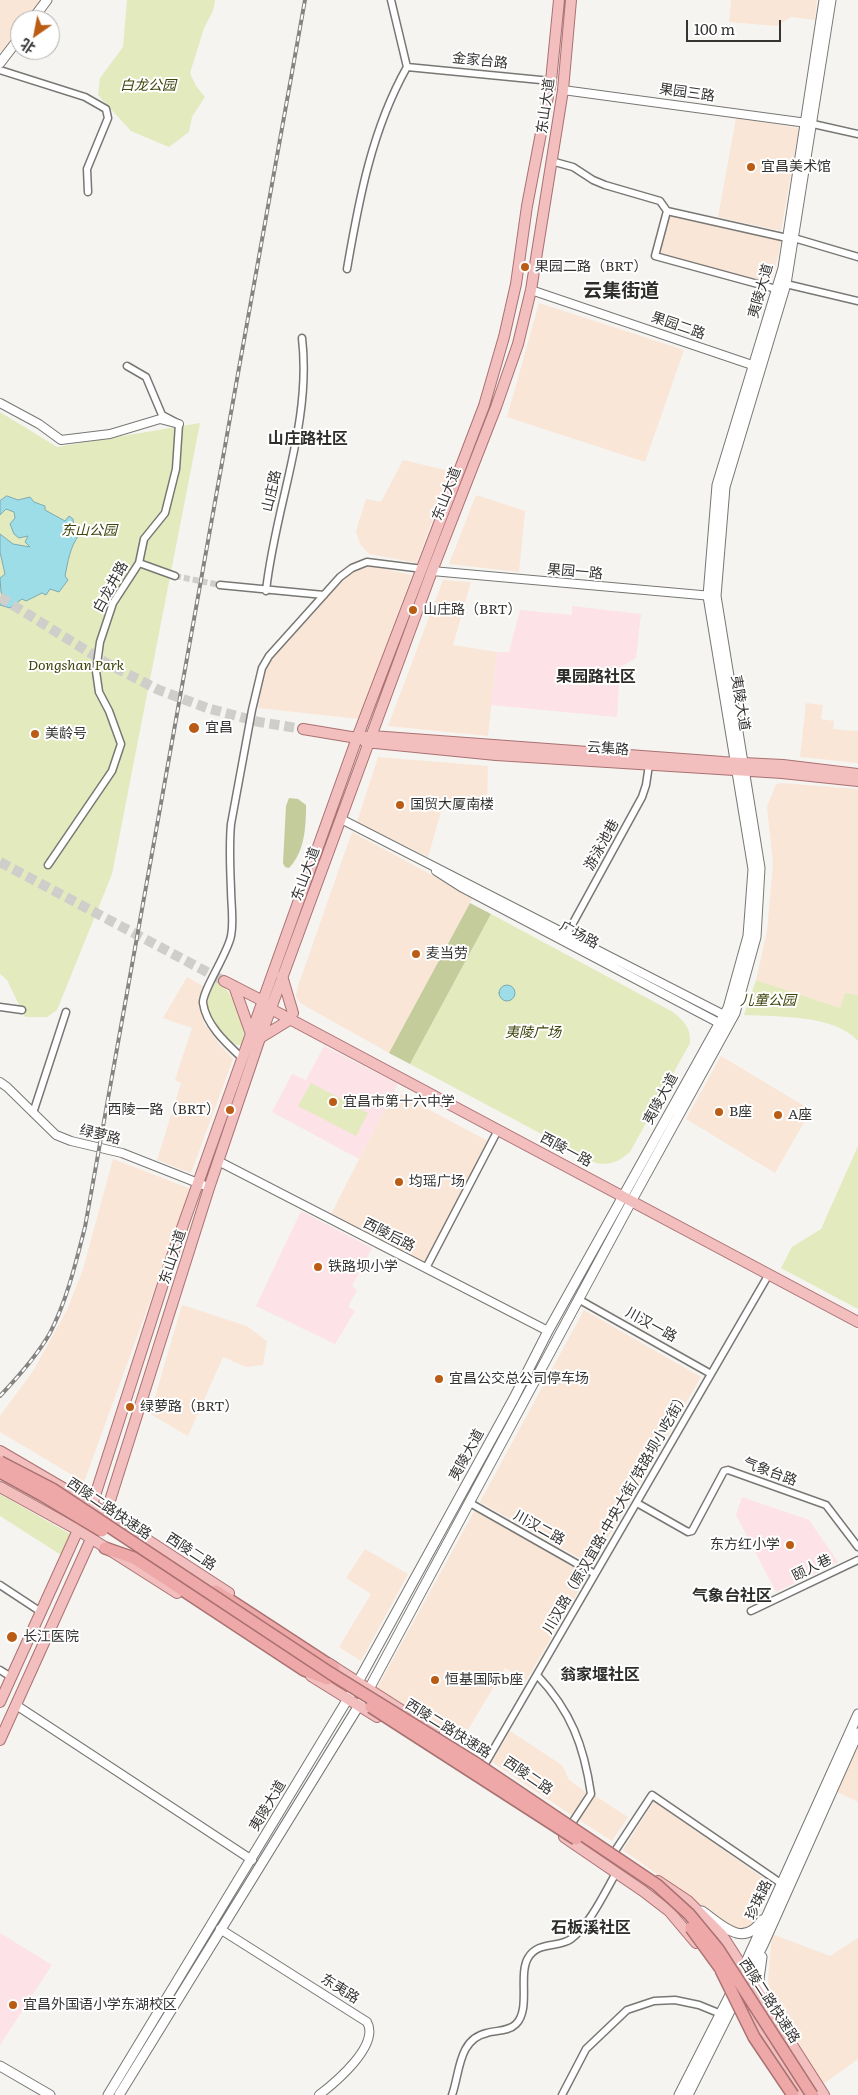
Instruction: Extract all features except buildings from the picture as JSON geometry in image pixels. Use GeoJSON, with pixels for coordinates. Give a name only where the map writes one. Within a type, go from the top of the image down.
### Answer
{"type":"FeatureCollection","features":[{"type":"Feature","properties":{"kind":"highway","name":"西陵二路快速路"},"geometry":{"type":"LineString","coordinates":[[0,1462],[105,1518],[330,1673],[485,1769],[657,1885],[689,1914],[718,1949],[812,2095]]}},
{"type":"Feature","properties":{"kind":"highway","name":"西陵二路快速路"},"geometry":{"type":"LineString","coordinates":[[0,1472],[42,1494],[102,1531],[327,1679],[506,1793],[640,1882],[668,1903],[684,1919],[719,1966],[807,2095]]}},
{"type":"Feature","properties":{"kind":"highway"},"geometry":{"type":"LineString","coordinates":[[105,1518],[334,1668]]}},
{"type":"Feature","properties":{"kind":"highway"},"geometry":{"type":"LineString","coordinates":[[105,1548],[134,1558],[304,1670],[327,1679]]}},
{"type":"Feature","properties":{"kind":"highway"},"geometry":{"type":"LineString","coordinates":[[719,1966],[754,2037],[793,2095]]}},
{"type":"Feature","properties":{"kind":"main road","name":"东山大道"},"geometry":{"type":"LineString","coordinates":[[0,1702],[78,1530],[92,1505],[171,1259],[242,1058],[255,1036],[282,976],[371,740],[484,406],[504,337],[516,284],[527,206],[551,81],[559,0]]}},
{"type":"Feature","properties":{"kind":"main road","name":"夷陵大道"},"geometry":{"type":"LineString","coordinates":[[810,124],[824,0]]}},
{"type":"Feature","properties":{"kind":"main road","name":"夷陵大道"},"geometry":{"type":"LineString","coordinates":[[108,2095],[358,1682],[514,1398],[548,1331],[735,1014],[756,937],[760,868],[740,767],[712,596],[725,487],[790,238],[831,0]]}},
{"type":"Feature","properties":{"kind":"main road","name":"东山大道"},"geometry":{"type":"LineString","coordinates":[[269,1004],[357,738],[496,408],[518,344],[531,290],[563,90],[572,3]]}},
{"type":"Feature","properties":{"kind":"main road"},"geometry":{"type":"LineString","coordinates":[[0,63],[10,50]]}},
{"type":"Feature","properties":{"kind":"main road"},"geometry":{"type":"LineString","coordinates":[[0,70],[10,58]]}},
{"type":"Feature","properties":{"kind":"main road","name":"夷陵大道"},"geometry":{"type":"LineString","coordinates":[[757,366],[786,284],[790,238]]}},
{"type":"Feature","properties":{"kind":"main road","name":"云集路"},"geometry":{"type":"LineString","coordinates":[[303,729],[371,740],[496,755],[649,765],[740,767],[783,764],[858,774]]}},
{"type":"Feature","properties":{"kind":"main road","name":"云集路"},"geometry":{"type":"LineString","coordinates":[[371,740],[740,767],[858,780]]}},
{"type":"Feature","properties":{"kind":"main road","name":"夷陵大道"},"geometry":{"type":"LineString","coordinates":[[119,2095],[359,1706],[470,1503],[578,1299],[629,1196],[724,1014],[748,936],[753,869],[740,767]]}},
{"type":"Feature","properties":{"kind":"main road"},"geometry":{"type":"LineString","coordinates":[[234,986],[255,1036],[292,1016],[282,976]]}},
{"type":"Feature","properties":{"kind":"main road","name":"西陵一路"},"geometry":{"type":"LineString","coordinates":[[224,981],[858,1316]]}},
{"type":"Feature","properties":{"kind":"main road","name":"西陵一路"},"geometry":{"type":"LineString","coordinates":[[292,1016],[498,1130],[629,1196],[858,1322]]}},
{"type":"Feature","properties":{"kind":"main road","name":"东山大道"},"geometry":{"type":"LineString","coordinates":[[0,1740],[92,1539],[105,1518],[218,1161],[255,1036]]}},
{"type":"Feature","properties":{"kind":"main road","name":"西陵二路"},"geometry":{"type":"LineString","coordinates":[[0,1451],[92,1505],[105,1518],[288,1632],[334,1668],[485,1764],[688,1901],[717,1930],[824,2095]]}},
{"type":"Feature","properties":{"kind":"main road"},"geometry":{"type":"LineString","coordinates":[[0,1487],[78,1530],[477,1779],[669,1911],[705,1953],[735,1995],[800,2095]]}},
{"type":"Feature","properties":{"kind":"main road","name":"珍珠路"},"geometry":{"type":"LineString","coordinates":[[688,2095],[746,1972],[775,1899],[858,1714]]}},
{"type":"Feature","properties":{"kind":"main road","name":"珍珠路"},"geometry":{"type":"LineString","coordinates":[[746,1972],[764,1944],[855,1747],[858,1733]]}},
{"type":"Feature","properties":{"kind":"main road"},"geometry":{"type":"LineString","coordinates":[[688,1901],[727,1928],[740,1934],[750,1932],[759,1924],[775,1899]]}},
{"type":"Feature","properties":{"kind":"main road"},"geometry":{"type":"LineString","coordinates":[[764,1944],[759,1979],[764,2000]]}},
{"type":"Feature","properties":{"kind":"main road","name":"珍珠路"},"geometry":{"type":"LineString","coordinates":[[679,2095],[721,2014],[735,1995]]}},
{"type":"Feature","properties":{"kind":"main road"},"geometry":{"type":"LineString","coordinates":[[0,2066],[50,2095]]}},
{"type":"Feature","properties":{"kind":"main road"},"geometry":{"type":"LineString","coordinates":[[0,2071],[40,2095]]}},
{"type":"Feature","properties":{"kind":"street"},"geometry":{"type":"LineString","coordinates":[[347,269],[360,194],[370,155],[386,106],[407,67],[391,0]]}},
{"type":"Feature","properties":{"kind":"street","name":"金家台路"},"geometry":{"type":"LineString","coordinates":[[407,67],[551,81]]}},
{"type":"Feature","properties":{"kind":"street"},"geometry":{"type":"LineString","coordinates":[[0,70],[85,97],[106,108],[108,118],[87,169],[88,192]]}},
{"type":"Feature","properties":{"kind":"street","name":"果园三路"},"geometry":{"type":"LineString","coordinates":[[563,90],[810,124]]}},
{"type":"Feature","properties":{"kind":"street"},"geometry":{"type":"LineString","coordinates":[[810,124],[858,134]]}},
{"type":"Feature","properties":{"kind":"street"},"geometry":{"type":"LineString","coordinates":[[551,161],[573,167],[593,180],[605,185],[660,201],[667,211],[790,238],[858,257]]}},
{"type":"Feature","properties":{"kind":"street"},"geometry":{"type":"LineString","coordinates":[[667,211],[654,256],[776,289]]}},
{"type":"Feature","properties":{"kind":"street"},"geometry":{"type":"LineString","coordinates":[[786,284],[858,301]]}},
{"type":"Feature","properties":{"kind":"street","name":"果园二路"},"geometry":{"type":"LineString","coordinates":[[531,290],[757,366]]}},
{"type":"Feature","properties":{"kind":"street","name":"山庄路"},"geometry":{"type":"LineString","coordinates":[[266,591],[270,557],[303,406],[305,358],[302,338]]}},
{"type":"Feature","properties":{"kind":"street"},"geometry":{"type":"LineString","coordinates":[[126,366],[146,377],[162,414],[179,424]]}},
{"type":"Feature","properties":{"kind":"street"},"geometry":{"type":"LineString","coordinates":[[0,402],[39,424],[61,440],[110,434],[160,419],[179,424]]}},
{"type":"Feature","properties":{"kind":"street","name":"白龙井路"},"geometry":{"type":"LineString","coordinates":[[48,865],[112,771],[120,744],[109,711],[99,692],[96,671],[100,642],[113,603],[139,563],[144,539],[165,513],[176,469],[179,424]]}},
{"type":"Feature","properties":{"kind":"street"},"geometry":{"type":"LineString","coordinates":[[242,1058],[224,1041],[211,1024],[202,1000],[226,952],[231,936],[229,850],[231,824],[262,668],[288,633],[352,568],[367,562],[427,570]]}},
{"type":"Feature","properties":{"kind":"street"},"geometry":{"type":"LineString","coordinates":[[139,563],[175,576]]}},
{"type":"Feature","properties":{"kind":"street","name":"果园一路"},"geometry":{"type":"LineString","coordinates":[[427,570],[712,596]]}},
{"type":"Feature","properties":{"kind":"street"},"geometry":{"type":"LineString","coordinates":[[220,585],[266,591],[324,595]]}},
{"type":"Feature","properties":{"kind":"street","name":"游泳池巷"},"geometry":{"type":"LineString","coordinates":[[567,934],[642,796],[649,765]]}},
{"type":"Feature","properties":{"kind":"street","name":"广场路"},"geometry":{"type":"LineString","coordinates":[[341,819],[724,1014]]}},
{"type":"Feature","properties":{"kind":"street","name":"广场路"},"geometry":{"type":"LineString","coordinates":[[429,865],[456,885],[719,1023]]}},
{"type":"Feature","properties":{"kind":"street"},"geometry":{"type":"LineString","coordinates":[[0,1007],[22,1010]]}},
{"type":"Feature","properties":{"kind":"street"},"geometry":{"type":"LineString","coordinates":[[33,1113],[66,1012]]}},
{"type":"Feature","properties":{"kind":"street","name":"绿萝路"},"geometry":{"type":"LineString","coordinates":[[0,1082],[7,1086],[56,1135],[64,1139],[122,1153],[209,1188]]}},
{"type":"Feature","properties":{"kind":"street"},"geometry":{"type":"LineString","coordinates":[[426,1268],[498,1130]]}},
{"type":"Feature","properties":{"kind":"street","name":"西陵后路"},"geometry":{"type":"LineString","coordinates":[[218,1161],[548,1331]]}},
{"type":"Feature","properties":{"kind":"street","name":"川汉路（原汉宜路·中央大街/铁路坝小吃街）"},"geometry":{"type":"LineString","coordinates":[[485,1764],[769,1274]]}},
{"type":"Feature","properties":{"kind":"street","name":"川汉一路"},"geometry":{"type":"LineString","coordinates":[[578,1299],[711,1374]]}},
{"type":"Feature","properties":{"kind":"street","name":"气象台路"},"geometry":{"type":"LineString","coordinates":[[636,1503],[688,1532],[692,1531],[724,1471],[728,1470],[826,1505],[858,1547]]}},
{"type":"Feature","properties":{"kind":"street","name":"川汉二路"},"geometry":{"type":"LineString","coordinates":[[470,1503],[595,1574]]}},
{"type":"Feature","properties":{"kind":"street","name":"颐人巷"},"geometry":{"type":"LineString","coordinates":[[751,1612],[858,1560]]}},
{"type":"Feature","properties":{"kind":"street"},"geometry":{"type":"LineString","coordinates":[[0,1585],[41,1612]]}},
{"type":"Feature","properties":{"kind":"street"},"geometry":{"type":"LineString","coordinates":[[0,1670],[11,1677]]}},
{"type":"Feature","properties":{"kind":"street"},"geometry":{"type":"LineString","coordinates":[[537,1675],[555,1694],[577,1735],[588,1771],[591,1794],[572,1823]]}},
{"type":"Feature","properties":{"kind":"street"},"geometry":{"type":"LineString","coordinates":[[16,1705],[252,1860]]}},
{"type":"Feature","properties":{"kind":"street"},"geometry":{"type":"LineString","coordinates":[[615,1851],[652,1795],[782,1884]]}},
{"type":"Feature","properties":{"kind":"street"},"geometry":{"type":"LineString","coordinates":[[452,2095],[462,2053],[468,2043],[485,2033],[504,2031],[516,2024],[522,2010],[526,1960],[533,1951],[549,1944],[571,1939],[586,1923],[616,1873]]}},
{"type":"Feature","properties":{"kind":"street","name":"东夷路"},"geometry":{"type":"LineString","coordinates":[[220,1929],[363,2019],[370,2027],[369,2038],[347,2071],[319,2095]]}},
{"type":"Feature","properties":{"kind":"street"},"geometry":{"type":"LineString","coordinates":[[562,2095],[586,2049],[627,2010],[654,2002],[675,2000],[699,2005],[721,2014]]}},
{"type":"Feature","properties":{"kind":"shaded area"},"geometry":{"type":"Polygon","coordinates":[[[0,0],[43,0],[36,10],[10,10],[10,47],[0,52],[0,0]]]}},
{"type":"Feature","properties":{"kind":"shaded area"},"geometry":{"type":"Polygon","coordinates":[[[731,0],[817,0],[815,20],[791,17],[777,26],[729,22],[731,0]]]}},
{"type":"Feature","properties":{"kind":"shaded area"},"geometry":{"type":"Polygon","coordinates":[[[736,118],[799,128],[781,231],[718,217],[736,118]]]}},
{"type":"Feature","properties":{"kind":"shaded area"},"geometry":{"type":"Polygon","coordinates":[[[668,212],[782,239],[771,284],[657,255],[668,212]]]}},
{"type":"Feature","properties":{"kind":"shaded area"},"geometry":{"type":"Polygon","coordinates":[[[539,303],[684,350],[645,462],[507,417],[539,303]]]}},
{"type":"Feature","properties":{"kind":"shaded area"},"geometry":{"type":"Polygon","coordinates":[[[403,460],[450,471],[417,563],[369,554],[360,544],[356,531],[366,499],[381,502],[403,460]]]}},
{"type":"Feature","properties":{"kind":"shaded area"},"geometry":{"type":"Polygon","coordinates":[[[476,495],[525,511],[519,572],[449,564],[476,495]]]}},
{"type":"Feature","properties":{"kind":"shaded area"},"geometry":{"type":"Polygon","coordinates":[[[366,565],[412,575],[359,719],[258,708],[264,674],[268,664],[278,650],[320,602],[353,571],[366,565]]]}},
{"type":"Feature","properties":{"kind":"shaded area"},"geometry":{"type":"Polygon","coordinates":[[[443,580],[471,582],[453,645],[497,652],[488,736],[388,726],[443,580]]]}},
{"type":"Feature","properties":{"kind":"shaded area"},"geometry":{"type":"Polygon","coordinates":[[[572,606],[641,614],[636,658],[620,667],[617,717],[491,705],[497,652],[509,652],[520,610],[572,615],[572,606]]]}},
{"type":"Feature","properties":{"kind":"shaded area"},"geometry":{"type":"Polygon","coordinates":[[[806,703],[823,705],[821,719],[834,721],[833,729],[858,731],[858,763],[800,757],[806,703]]]}},
{"type":"Feature","properties":{"kind":"shaded area","name":"国贸大厦南楼"},"geometry":{"type":"Polygon","coordinates":[[[378,757],[488,766],[487,806],[443,805],[428,857],[357,822],[378,757]]]}},
{"type":"Feature","properties":{"kind":"shaded area"},"geometry":{"type":"Polygon","coordinates":[[[776,784],[858,789],[858,995],[845,993],[840,1008],[756,980],[767,931],[773,863],[767,807],[776,784]]]}},
{"type":"Feature","properties":{"kind":"shaded area"},"geometry":{"type":"Polygon","coordinates":[[[352,832],[473,897],[389,1053],[300,1003],[296,997],[297,989],[352,832]]]}},
{"type":"Feature","properties":{"kind":"shaded area"},"geometry":{"type":"Polygon","coordinates":[[[187,977],[203,986],[198,999],[204,1023],[233,1059],[191,1173],[157,1160],[181,1083],[175,1080],[192,1028],[163,1018],[187,977]]]}},
{"type":"Feature","properties":{"kind":"shaded area","name":"宜昌市第十六中学"},"geometry":{"type":"Polygon","coordinates":[[[324,1046],[398,1084],[359,1159],[272,1112],[292,1074],[306,1080],[324,1046]]]}},
{"type":"Feature","properties":{"kind":"shaded area"},"geometry":{"type":"Polygon","coordinates":[[[721,1056],[811,1110],[775,1173],[686,1119],[721,1056]]]}},
{"type":"Feature","properties":{"kind":"shaded area"},"geometry":{"type":"Polygon","coordinates":[[[394,1091],[488,1141],[425,1263],[331,1214],[394,1091]]]}},
{"type":"Feature","properties":{"kind":"shaded area"},"geometry":{"type":"Polygon","coordinates":[[[113,1159],[191,1189],[84,1482],[0,1432],[0,1416],[33,1371],[67,1310],[83,1269],[113,1159]]]}},
{"type":"Feature","properties":{"kind":"shaded area","name":"铁路坝小学"},"geometry":{"type":"Polygon","coordinates":[[[301,1211],[372,1248],[352,1286],[357,1290],[348,1307],[355,1311],[335,1344],[256,1306],[301,1211]]]}},
{"type":"Feature","properties":{"kind":"shaded area"},"geometry":{"type":"Polygon","coordinates":[[[182,1305],[247,1326],[267,1341],[263,1365],[246,1367],[223,1357],[188,1436],[150,1414],[182,1305]]]}},
{"type":"Feature","properties":{"kind":"shaded area"},"geometry":{"type":"Polygon","coordinates":[[[584,1310],[701,1377],[592,1565],[480,1502],[584,1310]]]}},
{"type":"Feature","properties":{"kind":"shaded area","name":"东方红小学"},"geometry":{"type":"Polygon","coordinates":[[[742,1497],[809,1520],[838,1562],[776,1592],[736,1515],[742,1497]]]}},
{"type":"Feature","properties":{"kind":"shaded area"},"geometry":{"type":"Polygon","coordinates":[[[475,1510],[588,1575],[526,1681],[505,1668],[462,1740],[377,1688],[475,1510]]]}},
{"type":"Feature","properties":{"kind":"shaded area"},"geometry":{"type":"Polygon","coordinates":[[[365,1549],[408,1574],[361,1661],[339,1647],[371,1594],[346,1578],[365,1549]]]}},
{"type":"Feature","properties":{"kind":"shaded area"},"geometry":{"type":"Polygon","coordinates":[[[510,1731],[562,1765],[569,1780],[586,1792],[573,1816],[492,1762],[510,1731]]]}},
{"type":"Feature","properties":{"kind":"shaded area"},"geometry":{"type":"Polygon","coordinates":[[[858,1739],[858,1802],[835,1791],[858,1739]]]}},
{"type":"Feature","properties":{"kind":"shaded area"},"geometry":{"type":"Polygon","coordinates":[[[594,1795],[628,1817],[612,1841],[578,1819],[594,1795]]]}},
{"type":"Feature","properties":{"kind":"shaded area"},"geometry":{"type":"Polygon","coordinates":[[[654,1801],[769,1882],[757,1923],[737,1931],[623,1850],[654,1801]]]}},
{"type":"Feature","properties":{"kind":"shaded area","name":"宜昌外国语小学东湖校区"},"geometry":{"type":"Polygon","coordinates":[[[0,1933],[52,1965],[0,2045],[0,1933]]]}},
{"type":"Feature","properties":{"kind":"shaded area"},"geometry":{"type":"Polygon","coordinates":[[[772,1934],[830,1956],[858,1938],[858,2059],[822,2085],[784,2016],[770,1998],[768,1980],[772,1934]]]}},
{"type":"Feature","properties":{"kind":"green space","name":"白龙公园"},"geometry":{"type":"Polygon","coordinates":[[[127,0],[215,0],[213,11],[204,28],[190,73],[196,86],[205,97],[192,117],[189,132],[169,147],[131,131],[98,95],[100,78],[123,47],[127,0]]]}},
{"type":"Feature","properties":{"kind":"green space","name":"Dongshan Park"},"geometry":{"type":"Polygon","coordinates":[[[0,412],[57,447],[200,423],[112,874],[57,1010],[47,1017],[25,1017],[7,980],[0,974],[0,412]]]}},
{"type":"Feature","properties":{"kind":"green space"},"geometry":{"type":"Polygon","coordinates":[[[289,798],[298,799],[306,805],[304,838],[294,862],[289,868],[285,867],[283,863],[286,806],[289,798]]]}},
{"type":"Feature","properties":{"kind":"green space"},"geometry":{"type":"Polygon","coordinates":[[[470,903],[491,914],[410,1064],[389,1053],[470,903]]]}},
{"type":"Feature","properties":{"kind":"green space","name":"夷陵广场"},"geometry":{"type":"Polygon","coordinates":[[[491,914],[673,1012],[688,1029],[690,1043],[630,1152],[618,1160],[606,1164],[596,1163],[410,1064],[491,914]]]}},
{"type":"Feature","properties":{"kind":"green space","name":"儿童公园"},"geometry":{"type":"Polygon","coordinates":[[[756,980],[840,1008],[845,993],[858,995],[858,1041],[848,1032],[820,1021],[744,1015],[756,980]]]}},
{"type":"Feature","properties":{"kind":"green space"},"geometry":{"type":"Polygon","coordinates":[[[215,981],[227,990],[234,1004],[245,1035],[241,1045],[236,1045],[232,1042],[213,1021],[210,1014],[208,1000],[215,981]]]}},
{"type":"Feature","properties":{"kind":"green space"},"geometry":{"type":"Polygon","coordinates":[[[311,1083],[368,1113],[356,1136],[298,1106],[311,1083]]]}},
{"type":"Feature","properties":{"kind":"green space"},"geometry":{"type":"Polygon","coordinates":[[[858,1146],[858,1309],[781,1268],[792,1247],[821,1229],[858,1146]]]}},
{"type":"Feature","properties":{"kind":"green space"},"geometry":{"type":"Polygon","coordinates":[[[0,1494],[70,1534],[61,1555],[0,1516],[0,1494]]]}},
{"type":"Feature","properties":{"kind":"water"},"geometry":{"type":"Polygon","coordinates":[[[7,496],[18,500],[30,497],[34,502],[45,506],[45,510],[65,521],[69,516],[73,519],[74,529],[79,535],[73,544],[68,560],[65,576],[68,580],[59,592],[50,589],[46,595],[42,593],[26,601],[22,599],[10,608],[0,605],[0,601],[4,599],[1,592],[0,578],[5,574],[0,552],[0,534],[13,544],[30,547],[25,542],[28,536],[19,538],[14,534],[10,524],[15,518],[14,512],[6,509],[0,515],[0,501],[7,496]]]}},
{"type":"Feature","properties":{"kind":"water"},"geometry":{"type":"Polygon","coordinates":[[[504,985],[510,985],[515,990],[513,999],[504,1001],[499,996],[499,990],[504,985]]]}},
{"type":"Feature","properties":{"kind":"tunnel"},"geometry":{"type":"LineString","coordinates":[[175,576],[220,585]]}},
{"type":"Feature","properties":{"kind":"tunnel"},"geometry":{"type":"LineString","coordinates":[[0,597],[108,664],[159,690],[207,708],[259,722],[303,729]]}},
{"type":"Feature","properties":{"kind":"tunnel"},"geometry":{"type":"LineString","coordinates":[[0,862],[224,981]]}},
{"type":"Feature","properties":{"kind":"railway"},"geometry":{"type":"LineString","coordinates":[[0,1396],[33,1358],[50,1333],[66,1294],[85,1227],[305,0]]}},
{"type":"Feature","properties":{"kind":"place","name":"宜昌美术馆"},"geometry":{"type":"Point","coordinates":[751,167]}},
{"type":"Feature","properties":{"kind":"place","name":"果园二路（BRT）"},"geometry":{"type":"Point","coordinates":[525,267]}},
{"type":"Feature","properties":{"kind":"place","name":"山庄路（BRT）"},"geometry":{"type":"Point","coordinates":[413,610]}},
{"type":"Feature","properties":{"kind":"place","name":"宜昌"},"geometry":{"type":"Point","coordinates":[194,728]}},
{"type":"Feature","properties":{"kind":"place","name":"美龄号"},"geometry":{"type":"Point","coordinates":[35,734]}},
{"type":"Feature","properties":{"kind":"place","name":"国贸大厦南楼"},"geometry":{"type":"Point","coordinates":[400,805]}},
{"type":"Feature","properties":{"kind":"place","name":"麦当劳"},"geometry":{"type":"Point","coordinates":[416,954]}},
{"type":"Feature","properties":{"kind":"place","name":"宜昌市第十六中学"},"geometry":{"type":"Point","coordinates":[333,1102]}},
{"type":"Feature","properties":{"kind":"place","name":"西陵一路（BRT）"},"geometry":{"type":"Point","coordinates":[230,1110]}},
{"type":"Feature","properties":{"kind":"place","name":"B座"},"geometry":{"type":"Point","coordinates":[719,1112]}},
{"type":"Feature","properties":{"kind":"place","name":"A座"},"geometry":{"type":"Point","coordinates":[778,1115]}},
{"type":"Feature","properties":{"kind":"place","name":"均瑶广场"},"geometry":{"type":"Point","coordinates":[399,1182]}},
{"type":"Feature","properties":{"kind":"place","name":"铁路坝小学"},"geometry":{"type":"Point","coordinates":[318,1267]}},
{"type":"Feature","properties":{"kind":"place","name":"宜昌公交总公司停车场"},"geometry":{"type":"Point","coordinates":[439,1379]}},
{"type":"Feature","properties":{"kind":"place","name":"绿萝路（BRT）"},"geometry":{"type":"Point","coordinates":[130,1407]}},
{"type":"Feature","properties":{"kind":"place","name":"东方红小学"},"geometry":{"type":"Point","coordinates":[790,1545]}},
{"type":"Feature","properties":{"kind":"place","name":"长江医院"},"geometry":{"type":"Point","coordinates":[12,1637]}},
{"type":"Feature","properties":{"kind":"place","name":"恒基国际b座"},"geometry":{"type":"Point","coordinates":[435,1680]}},
{"type":"Feature","properties":{"kind":"place","name":"宜昌外国语小学东湖校区"},"geometry":{"type":"Point","coordinates":[13,2005]}},
{"type":"Feature","properties":{"kind":"district","name":"云集街道"},"geometry":{"type":"Point","coordinates":[621,291]}},
{"type":"Feature","properties":{"kind":"district","name":"山庄路社区"},"geometry":{"type":"Point","coordinates":[308,439]}},
{"type":"Feature","properties":{"kind":"district","name":"果园路社区"},"geometry":{"type":"Point","coordinates":[596,677]}},
{"type":"Feature","properties":{"kind":"district","name":"气象台社区"},"geometry":{"type":"Point","coordinates":[732,1596]}},
{"type":"Feature","properties":{"kind":"district","name":"翁家堰社区"},"geometry":{"type":"Point","coordinates":[600,1675]}},
{"type":"Feature","properties":{"kind":"district","name":"石板溪社区"},"geometry":{"type":"Point","coordinates":[591,1928]}},
{"type":"Feature","properties":{"kind":"park label","name":"东山公园"},"geometry":{"type":"Point","coordinates":[89,531]}}]}
